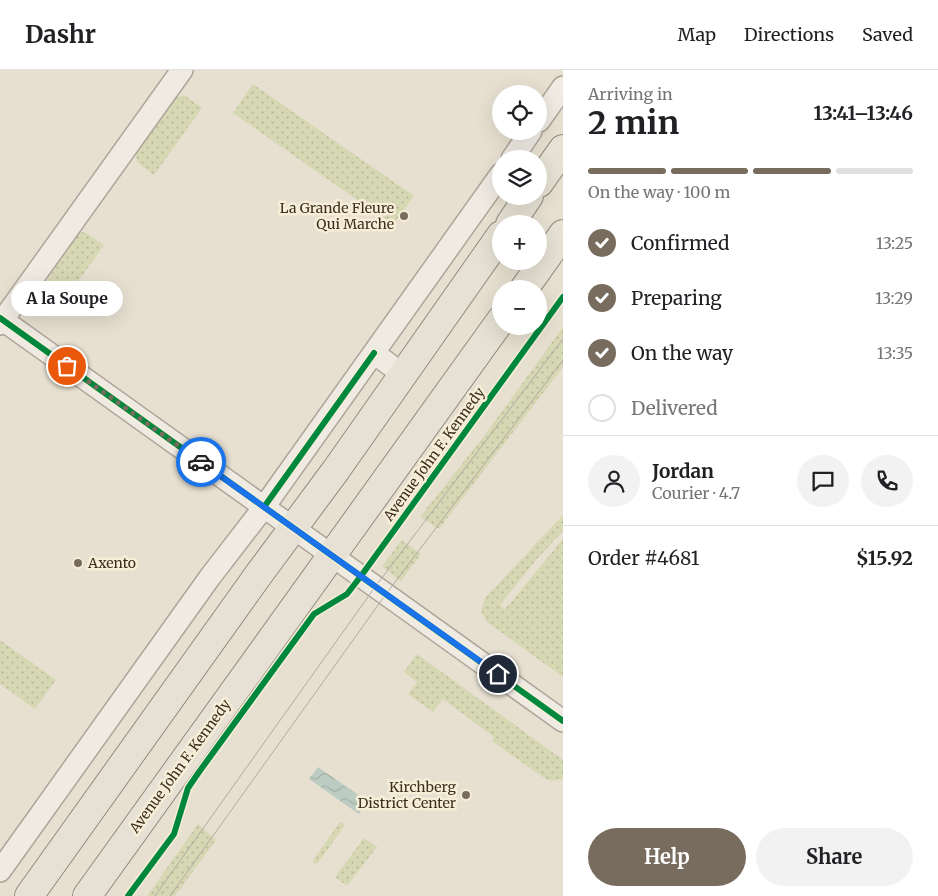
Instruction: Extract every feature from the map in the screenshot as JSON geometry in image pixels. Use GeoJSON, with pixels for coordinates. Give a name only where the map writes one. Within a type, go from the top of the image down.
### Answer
{"type":"FeatureCollection","features":[{"type":"Feature","properties":{"kind":"main road"},"geometry":{"type":"LineString","coordinates":[[547,172],[563,149]]}},
{"type":"Feature","properties":{"kind":"main road"},"geometry":{"type":"LineString","coordinates":[[530,280],[563,234]]}},
{"type":"Feature","properties":{"kind":"main road"},"geometry":{"type":"LineString","coordinates":[[29,896],[259,574],[294,528],[492,248]]}},
{"type":"Feature","properties":{"kind":"main road","name":"Avenue John F. Kennedy"},"geometry":{"type":"LineString","coordinates":[[87,896],[492,333]]}},
{"type":"Feature","properties":{"kind":"street"},"geometry":{"type":"LineString","coordinates":[[182,70],[1,321],[563,721]]}},
{"type":"Feature","properties":{"kind":"street"},"geometry":{"type":"LineString","coordinates":[[547,110],[563,87]]}},
{"type":"Feature","properties":{"kind":"street"},"geometry":{"type":"LineString","coordinates":[[0,871],[210,577],[264,507],[492,187]]}},
{"type":"Feature","properties":{"kind":"street"},"geometry":{"type":"LineString","coordinates":[[374,353],[402,374]]}},
{"type":"Feature","properties":{"kind":"green space"},"geometry":{"type":"Polygon","coordinates":[[[253,84],[414,196],[393,225],[233,113],[253,84]]]}},
{"type":"Feature","properties":{"kind":"green space"},"geometry":{"type":"Polygon","coordinates":[[[184,95],[202,108],[154,175],[137,162],[136,154],[176,98],[184,95]]]}},
{"type":"Feature","properties":{"kind":"green space"},"geometry":{"type":"Polygon","coordinates":[[[82,232],[104,245],[59,308],[42,296],[40,291],[75,238],[82,232]]]}},
{"type":"Feature","properties":{"kind":"green space"},"geometry":{"type":"Polygon","coordinates":[[[563,327],[563,367],[439,529],[420,517],[484,436],[563,327]]]}},
{"type":"Feature","properties":{"kind":"green space"},"geometry":{"type":"Polygon","coordinates":[[[563,515],[563,531],[536,560],[500,605],[505,609],[563,539],[563,677],[487,622],[481,611],[485,598],[563,515]]]}},
{"type":"Feature","properties":{"kind":"green space"},"geometry":{"type":"Polygon","coordinates":[[[402,540],[421,554],[401,581],[382,566],[402,540]]]}},
{"type":"Feature","properties":{"kind":"green space"},"geometry":{"type":"Polygon","coordinates":[[[0,640],[56,680],[35,709],[0,684],[0,640]]]}},
{"type":"Feature","properties":{"kind":"green space"},"geometry":{"type":"Polygon","coordinates":[[[417,654],[563,760],[563,779],[550,781],[541,776],[492,741],[494,737],[443,699],[433,712],[408,694],[417,682],[404,672],[417,654]]]}},
{"type":"Feature","properties":{"kind":"green space"},"geometry":{"type":"Polygon","coordinates":[[[340,822],[345,825],[318,863],[314,864],[313,860],[340,822]]]}},
{"type":"Feature","properties":{"kind":"green space"},"geometry":{"type":"Polygon","coordinates":[[[198,824],[216,840],[175,896],[147,896],[198,824]]]}},
{"type":"Feature","properties":{"kind":"green space"},"geometry":{"type":"Polygon","coordinates":[[[364,838],[377,847],[347,886],[335,877],[364,838]]]}},
{"type":"Feature","properties":{"kind":"water"},"geometry":{"type":"Polygon","coordinates":[[[318,767],[367,801],[359,814],[309,779],[318,767]]]}},
{"type":"Feature","properties":{"kind":"tram line"},"geometry":{"type":"LineString","coordinates":[[155,896],[375,587],[563,339]]}},
{"type":"Feature","properties":{"kind":"tram line"},"geometry":{"type":"LineString","coordinates":[[170,896],[386,594],[563,360]]}},
{"type":"Feature","properties":{"kind":"cycle path"},"geometry":{"type":"LineString","coordinates":[[128,896],[174,834],[188,788],[199,772],[314,614],[347,594],[361,576],[563,297]]}},
{"type":"Feature","properties":{"kind":"cycle path"},"geometry":{"type":"LineString","coordinates":[[0,318],[563,721]]}},
{"type":"Feature","properties":{"kind":"cycle path"},"geometry":{"type":"LineString","coordinates":[[264,507],[374,353]]}},
{"type":"Feature","properties":{"kind":"way so far"},"geometry":{"type":"LineString","coordinates":[[67,366],[201,462]]}},
{"type":"Feature","properties":{"kind":"place","name":"La Grande Fleure Qui Marche"},"geometry":{"type":"Point","coordinates":[404,216]}},
{"type":"Feature","properties":{"kind":"place","name":"A la Soupe"},"geometry":{"type":"Point","coordinates":[67,366]}},
{"type":"Feature","properties":{"kind":"place","name":"Axento"},"geometry":{"type":"Point","coordinates":[78,563]}},
{"type":"Feature","properties":{"kind":"place","name":"Kirchberg District Center"},"geometry":{"type":"Point","coordinates":[466,795]}},
{"type":"Feature","properties":{"kind":"route"},"geometry":{"type":"LineString","coordinates":[[201,462],[498,674]]}}]}
